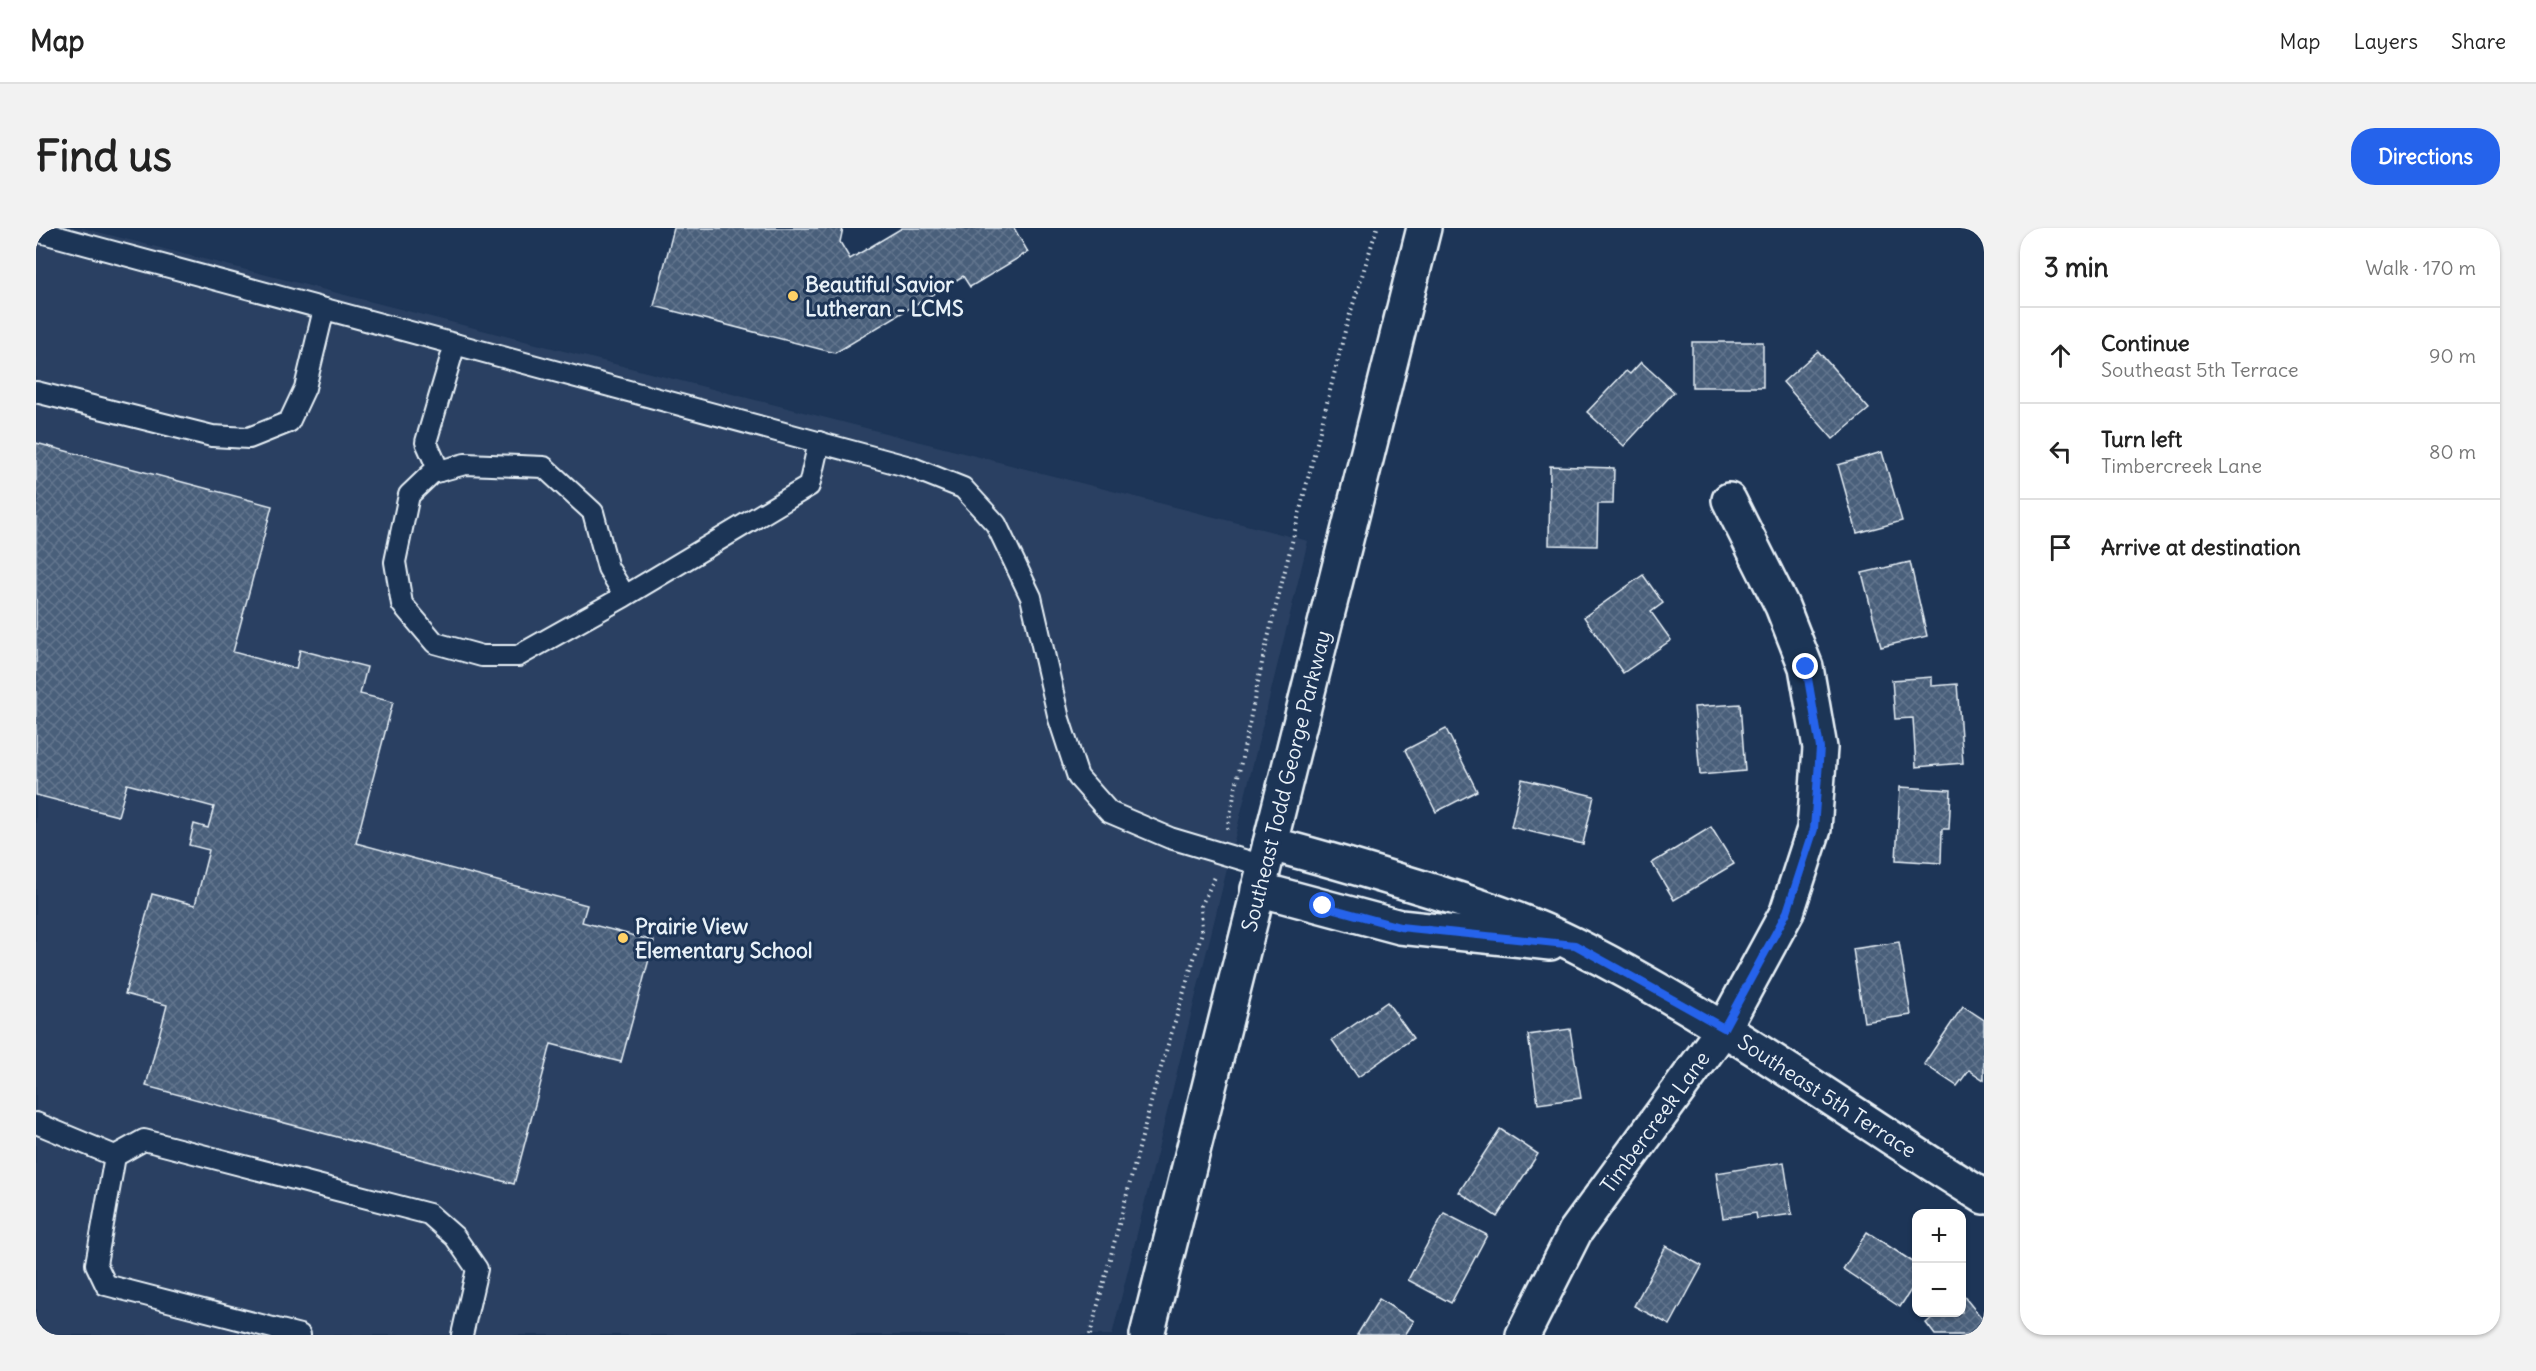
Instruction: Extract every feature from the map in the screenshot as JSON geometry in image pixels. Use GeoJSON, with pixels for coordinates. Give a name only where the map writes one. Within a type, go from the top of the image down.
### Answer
{"type":"FeatureCollection","features":[{"type":"Feature","properties":{"kind":"street","name":"Southeast Todd George Parkway"},"geometry":{"type":"LineString","coordinates":[[1147,1335],[1424,228]]}},
{"type":"Feature","properties":{"kind":"street","name":"Timbercreek Lane"},"geometry":{"type":"LineString","coordinates":[[1523,1335],[1575,1232],[1724,1028],[1787,912],[1814,829],[1820,748],[1806,667],[1782,606],[1729,500]]}},
{"type":"Feature","properties":{"kind":"street","name":"Southeast 5th Terrace"},"geometry":{"type":"LineString","coordinates":[[1264,866],[1340,862],[1513,916],[1575,945],[1724,1028],[1896,1142],[1984,1197]]}},
{"type":"Feature","properties":{"kind":"street","name":"Southeast 5th Terrace"},"geometry":{"type":"LineString","coordinates":[[1264,866],[1400,927],[1575,945]]}},
{"type":"Feature","properties":{"kind":"lane"},"geometry":{"type":"LineString","coordinates":[[36,231],[910,467],[963,488],[996,524],[1031,597],[1059,719],[1078,777],[1109,812],[1170,838],[1264,866]]}},
{"type":"Feature","properties":{"kind":"lane"},"geometry":{"type":"LineString","coordinates":[[36,392],[212,436],[249,438],[289,422],[304,388],[324,309]]}},
{"type":"Feature","properties":{"kind":"lane"},"geometry":{"type":"LineString","coordinates":[[439,471],[426,442],[455,344]]}},
{"type":"Feature","properties":{"kind":"lane"},"geometry":{"type":"LineString","coordinates":[[625,596],[608,568],[593,512],[544,467],[465,464],[432,473],[409,495],[395,562],[402,604],[435,643],[482,656],[518,656],[625,596],[809,486],[819,442]]}},
{"type":"Feature","properties":{"kind":"lane"},"geometry":{"type":"LineString","coordinates":[[36,1123],[115,1156]]}},
{"type":"Feature","properties":{"kind":"lane"},"geometry":{"type":"LineString","coordinates":[[115,1156],[144,1140],[429,1215],[455,1237],[477,1269],[462,1335]]}},
{"type":"Feature","properties":{"kind":"lane"},"geometry":{"type":"LineString","coordinates":[[115,1156],[96,1264],[106,1285],[300,1335]]}},
{"type":"Feature","properties":{"kind":"path"},"geometry":{"type":"LineString","coordinates":[[1232,805],[1263,658],[1346,327],[1377,228]]}},
{"type":"Feature","properties":{"kind":"path"},"geometry":{"type":"LineString","coordinates":[[1090,1335],[1154,1091],[1202,932],[1201,906]]}},
{"type":"Feature","properties":{"kind":"shaded area","name":"Prairie View Elementary School"},"geometry":{"type":"Polygon","coordinates":[[[36,228],[82,228],[1308,541],[1112,1335],[36,1335],[36,228]]]}},
{"type":"Feature","properties":{"kind":"building","name":"Beautiful Savior Lutheran - LCMS"},"geometry":{"type":"Polygon","coordinates":[[[674,228],[843,228],[840,242],[850,259],[902,228],[1014,228],[1028,252],[970,287],[963,276],[835,353],[654,306],[674,228]]]}},
{"type":"Feature","properties":{"kind":"building"},"geometry":{"type":"Polygon","coordinates":[[[1692,342],[1763,342],[1763,387],[1692,387],[1692,342]]]}},
{"type":"Feature","properties":{"kind":"building"},"geometry":{"type":"Polygon","coordinates":[[[1818,351],[1869,409],[1833,439],[1783,382],[1818,351]]]}},
{"type":"Feature","properties":{"kind":"building"},"geometry":{"type":"Polygon","coordinates":[[[1641,362],[1674,392],[1624,446],[1587,412],[1626,371],[1630,374],[1641,362]]]}},
{"type":"Feature","properties":{"kind":"building"},"geometry":{"type":"Polygon","coordinates":[[[36,443],[272,506],[233,652],[296,669],[300,650],[367,667],[360,694],[393,702],[356,843],[587,905],[582,922],[654,941],[621,1062],[551,1044],[514,1184],[146,1086],[167,1005],[125,994],[152,894],[195,905],[209,850],[189,845],[194,824],[208,828],[214,807],[127,784],[118,816],[36,795],[36,443]]]}},
{"type":"Feature","properties":{"kind":"building"},"geometry":{"type":"Polygon","coordinates":[[[1882,452],[1902,521],[1857,533],[1838,465],[1882,452]]]}},
{"type":"Feature","properties":{"kind":"building"},"geometry":{"type":"Polygon","coordinates":[[[1550,466],[1614,468],[1613,504],[1598,504],[1597,546],[1549,545],[1550,466]]]}},
{"type":"Feature","properties":{"kind":"building"},"geometry":{"type":"Polygon","coordinates":[[[1910,562],[1927,636],[1881,647],[1862,573],[1910,562]]]}},
{"type":"Feature","properties":{"kind":"building"},"geometry":{"type":"Polygon","coordinates":[[[1643,575],[1663,603],[1651,612],[1671,640],[1623,673],[1584,617],[1643,575]]]}},
{"type":"Feature","properties":{"kind":"building"},"geometry":{"type":"Polygon","coordinates":[[[1932,677],[1932,686],[1957,684],[1963,763],[1916,767],[1913,718],[1895,719],[1892,680],[1932,677]]]}},
{"type":"Feature","properties":{"kind":"building"},"geometry":{"type":"Polygon","coordinates":[[[1740,704],[1745,771],[1700,775],[1694,707],[1740,704]]]}},
{"type":"Feature","properties":{"kind":"building"},"geometry":{"type":"Polygon","coordinates":[[[1446,729],[1477,791],[1436,812],[1405,750],[1446,729]]]}},
{"type":"Feature","properties":{"kind":"building"},"geometry":{"type":"Polygon","coordinates":[[[1522,779],[1594,796],[1583,844],[1511,827],[1522,779]]]}},
{"type":"Feature","properties":{"kind":"building"},"geometry":{"type":"Polygon","coordinates":[[[1900,787],[1951,790],[1949,829],[1942,829],[1941,863],[1896,860],[1900,787]]]}},
{"type":"Feature","properties":{"kind":"building"},"geometry":{"type":"Polygon","coordinates":[[[1711,827],[1734,864],[1674,900],[1652,863],[1711,827]]]}},
{"type":"Feature","properties":{"kind":"building"},"geometry":{"type":"Polygon","coordinates":[[[1899,942],[1911,1015],[1864,1022],[1853,949],[1899,942]]]}},
{"type":"Feature","properties":{"kind":"building"},"geometry":{"type":"Polygon","coordinates":[[[1387,1002],[1413,1038],[1358,1077],[1332,1040],[1387,1002]]]}},
{"type":"Feature","properties":{"kind":"building"},"geometry":{"type":"Polygon","coordinates":[[[1963,1006],[1984,1020],[1984,1080],[1969,1070],[1957,1086],[1924,1064],[1963,1006]]]}},
{"type":"Feature","properties":{"kind":"building"},"geometry":{"type":"Polygon","coordinates":[[[1570,1029],[1581,1098],[1538,1104],[1528,1035],[1570,1029]]]}},
{"type":"Feature","properties":{"kind":"building"},"geometry":{"type":"Polygon","coordinates":[[[1500,1129],[1538,1154],[1497,1217],[1459,1192],[1500,1129]]]}},
{"type":"Feature","properties":{"kind":"building"},"geometry":{"type":"Polygon","coordinates":[[[1784,1162],[1792,1214],[1757,1219],[1756,1213],[1723,1218],[1716,1173],[1784,1162]]]}},
{"type":"Feature","properties":{"kind":"building"},"geometry":{"type":"Polygon","coordinates":[[[1444,1213],[1487,1235],[1451,1303],[1408,1280],[1444,1213]]]}},
{"type":"Feature","properties":{"kind":"building"},"geometry":{"type":"Polygon","coordinates":[[[1867,1232],[1912,1261],[1912,1288],[1900,1307],[1843,1269],[1867,1232]]]}},
{"type":"Feature","properties":{"kind":"building"},"geometry":{"type":"Polygon","coordinates":[[[1666,1246],[1702,1266],[1670,1325],[1634,1306],[1666,1246]]]}},
{"type":"Feature","properties":{"kind":"building"},"geometry":{"type":"Polygon","coordinates":[[[1379,1299],[1414,1321],[1405,1335],[1357,1335],[1379,1299]]]}},
{"type":"Feature","properties":{"kind":"building"},"geometry":{"type":"Polygon","coordinates":[[[1966,1299],[1984,1321],[1984,1335],[1935,1335],[1926,1323],[1933,1317],[1966,1317],[1966,1299]]]}},
{"type":"Feature","properties":{"kind":"place","name":"Beautiful Savior Lutheran - LCMS"},"geometry":{"type":"Point","coordinates":[793,296]}},
{"type":"Feature","properties":{"kind":"place","name":"Prairie View Elementary School"},"geometry":{"type":"Point","coordinates":[623,938]}},
{"type":"Feature","properties":{"kind":"route"},"geometry":{"type":"LineString","coordinates":[[1323,906],[1400,927],[1575,945],[1724,1028],[1787,912],[1814,829],[1820,748],[1806,667]]}}]}
